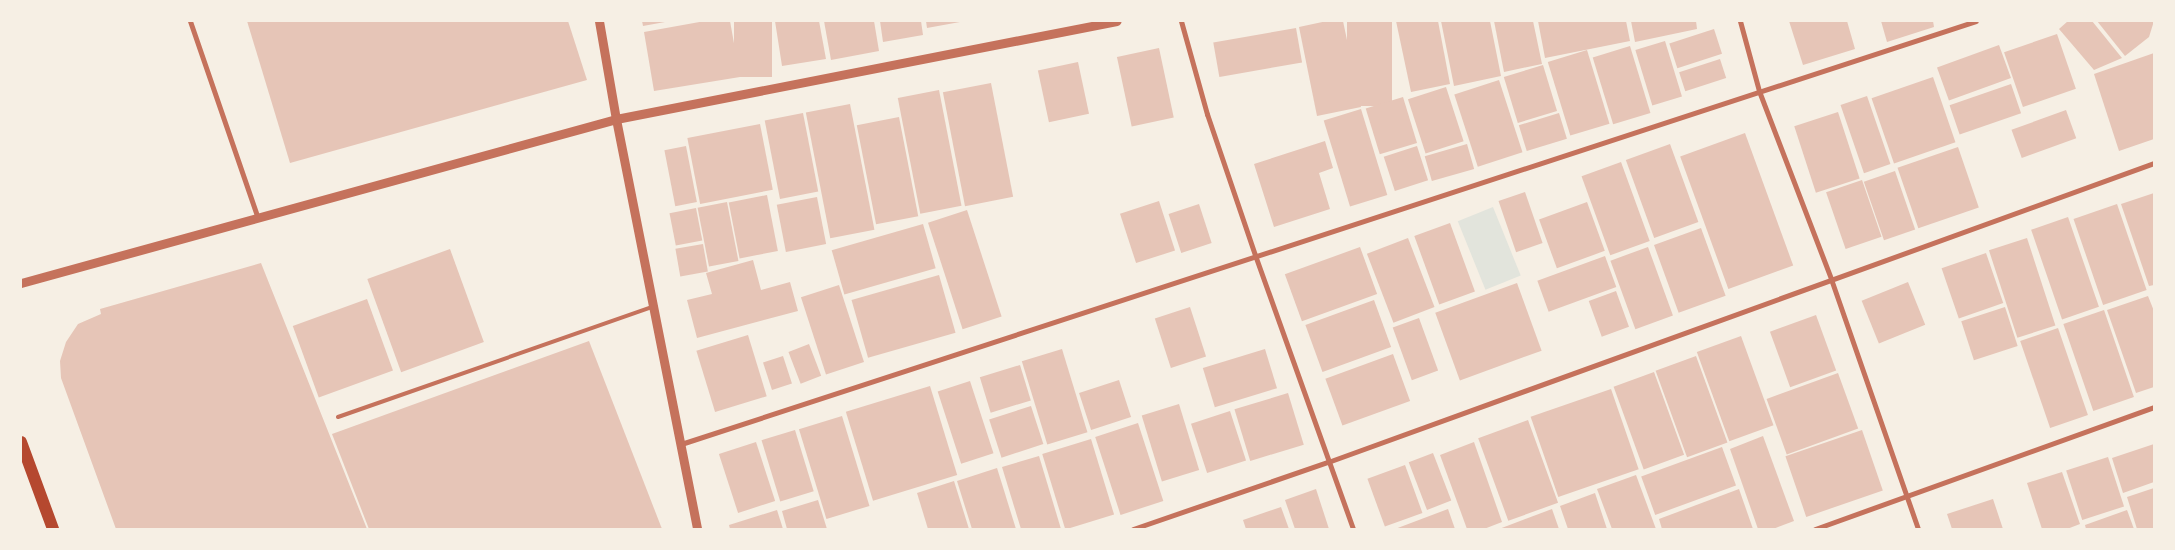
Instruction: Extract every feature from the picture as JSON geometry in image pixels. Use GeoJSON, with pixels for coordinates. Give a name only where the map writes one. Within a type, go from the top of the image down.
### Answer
{"type":"FeatureCollection","features":[{"type":"Feature","properties":{"kind":"main road"},"geometry":{"type":"LineString","coordinates":[[21,442],[53,529]]}},
{"type":"Feature","properties":{"kind":"street"},"geometry":{"type":"LineString","coordinates":[[190,21],[258,220]]}},
{"type":"Feature","properties":{"kind":"street"},"geometry":{"type":"LineString","coordinates":[[599,21],[616,118],[697,529]]}},
{"type":"Feature","properties":{"kind":"street"},"geometry":{"type":"LineString","coordinates":[[21,284],[258,220],[616,118],[1117,21]]}},
{"type":"Feature","properties":{"kind":"street"},"geometry":{"type":"LineString","coordinates":[[1180,21],[1207,114],[1255,255],[1353,529]]}},
{"type":"Feature","properties":{"kind":"street"},"geometry":{"type":"LineString","coordinates":[[1740,21],[1758,91],[1831,279],[1918,529]]}},
{"type":"Feature","properties":{"kind":"street"},"geometry":{"type":"LineString","coordinates":[[681,444],[1976,21]]}},
{"type":"Feature","properties":{"kind":"street"},"geometry":{"type":"LineString","coordinates":[[1133,529],[1328,462],[2154,163]]}},
{"type":"Feature","properties":{"kind":"street"},"geometry":{"type":"LineString","coordinates":[[1815,529],[2154,406]]}},
{"type":"Feature","properties":{"kind":"lane"},"geometry":{"type":"LineString","coordinates":[[338,417],[654,306]]}},
{"type":"Feature","properties":{"kind":"shaded area"},"geometry":{"type":"Polygon","coordinates":[[[1493,207],[1521,276],[1485,290],[1458,221],[1493,207]]]}},
{"type":"Feature","properties":{"kind":"building"},"geometry":{"type":"Polygon","coordinates":[[[247,21],[568,21],[587,80],[290,163],[247,21]]]}},
{"type":"Feature","properties":{"kind":"building"},"geometry":{"type":"Polygon","coordinates":[[[642,21],[665,21],[665,22],[643,26],[642,21]]]}},
{"type":"Feature","properties":{"kind":"building"},"geometry":{"type":"Polygon","coordinates":[[[705,21],[730,21],[740,77],[654,91],[644,32],[705,21]]]}},
{"type":"Feature","properties":{"kind":"building"},"geometry":{"type":"Polygon","coordinates":[[[734,21],[772,21],[772,77],[734,77],[734,21]]]}},
{"type":"Feature","properties":{"kind":"building"},"geometry":{"type":"Polygon","coordinates":[[[775,21],[819,21],[826,59],[782,66],[775,21]]]}},
{"type":"Feature","properties":{"kind":"building"},"geometry":{"type":"Polygon","coordinates":[[[824,21],[874,21],[879,51],[831,60],[824,21]]]}},
{"type":"Feature","properties":{"kind":"building"},"geometry":{"type":"Polygon","coordinates":[[[880,21],[921,21],[923,35],[883,42],[880,21]]]}},
{"type":"Feature","properties":{"kind":"building"},"geometry":{"type":"Polygon","coordinates":[[[926,21],[960,21],[960,22],[927,28],[926,21]]]}},
{"type":"Feature","properties":{"kind":"building"},"geometry":{"type":"Polygon","coordinates":[[[1327,21],[1343,21],[1361,107],[1317,116],[1299,27],[1327,21]]]}},
{"type":"Feature","properties":{"kind":"building"},"geometry":{"type":"Polygon","coordinates":[[[1347,21],[1392,21],[1392,106],[1347,106],[1347,21]]]}},
{"type":"Feature","properties":{"kind":"building"},"geometry":{"type":"Polygon","coordinates":[[[1396,21],[1438,21],[1450,84],[1411,92],[1396,21]]]}},
{"type":"Feature","properties":{"kind":"building"},"geometry":{"type":"Polygon","coordinates":[[[1441,21],[1490,21],[1501,76],[1454,86],[1441,21]]]}},
{"type":"Feature","properties":{"kind":"building"},"geometry":{"type":"Polygon","coordinates":[[[1494,21],[1533,21],[1542,64],[1504,72],[1494,21]]]}},
{"type":"Feature","properties":{"kind":"building"},"geometry":{"type":"Polygon","coordinates":[[[1538,21],[1626,21],[1630,41],[1545,58],[1538,21]]]}},
{"type":"Feature","properties":{"kind":"building"},"geometry":{"type":"Polygon","coordinates":[[[1631,21],[1696,21],[1697,29],[1635,42],[1631,21]]]}},
{"type":"Feature","properties":{"kind":"building"},"geometry":{"type":"Polygon","coordinates":[[[1789,21],[1847,21],[1855,49],[1803,65],[1789,21]]]}},
{"type":"Feature","properties":{"kind":"building"},"geometry":{"type":"Polygon","coordinates":[[[1881,21],[1933,21],[1934,27],[1887,42],[1881,21]]]}},
{"type":"Feature","properties":{"kind":"building"},"geometry":{"type":"Polygon","coordinates":[[[2068,21],[2092,21],[2122,58],[2094,70],[2059,29],[2068,21]]]}},
{"type":"Feature","properties":{"kind":"building"},"geometry":{"type":"Polygon","coordinates":[[[2097,21],[2154,21],[2149,37],[2125,56],[2097,21]]]}},
{"type":"Feature","properties":{"kind":"building"},"geometry":{"type":"Polygon","coordinates":[[[1296,28],[1302,62],[1219,77],[1213,43],[1296,28]]]}},
{"type":"Feature","properties":{"kind":"building"},"geometry":{"type":"Polygon","coordinates":[[[1714,29],[1722,54],[1677,68],[1669,44],[1714,29]]]}},
{"type":"Feature","properties":{"kind":"building"},"geometry":{"type":"Polygon","coordinates":[[[2057,34],[2076,89],[2023,107],[2004,52],[2057,34]]]}},
{"type":"Feature","properties":{"kind":"building"},"geometry":{"type":"Polygon","coordinates":[[[1665,41],[1682,96],[1652,106],[1635,50],[1665,41]]]}},
{"type":"Feature","properties":{"kind":"building"},"geometry":{"type":"Polygon","coordinates":[[[1999,45],[2011,78],[1949,100],[1937,68],[1999,45]]]}},
{"type":"Feature","properties":{"kind":"building"},"geometry":{"type":"Polygon","coordinates":[[[1630,46],[1650,113],[1613,124],[1593,57],[1630,46]]]}},
{"type":"Feature","properties":{"kind":"building"},"geometry":{"type":"Polygon","coordinates":[[[1159,48],[1174,117],[1132,126],[1117,57],[1159,48]]]}},
{"type":"Feature","properties":{"kind":"building"},"geometry":{"type":"Polygon","coordinates":[[[1587,50],[1610,124],[1570,136],[1548,62],[1587,50]]]}},
{"type":"Feature","properties":{"kind":"building"},"geometry":{"type":"Polygon","coordinates":[[[2154,53],[2154,139],[2119,151],[2094,74],[2154,53]]]}},
{"type":"Feature","properties":{"kind":"building"},"geometry":{"type":"Polygon","coordinates":[[[1720,59],[1726,78],[1685,91],[1679,72],[1720,59]]]}},
{"type":"Feature","properties":{"kind":"building"},"geometry":{"type":"Polygon","coordinates":[[[1078,62],[1089,114],[1049,122],[1038,71],[1078,62]]]}},
{"type":"Feature","properties":{"kind":"building"},"geometry":{"type":"Polygon","coordinates":[[[1543,65],[1557,111],[1518,123],[1504,77],[1543,65]]]}},
{"type":"Feature","properties":{"kind":"building"},"geometry":{"type":"Polygon","coordinates":[[[1933,77],[1955,142],[1894,163],[1872,98],[1933,77]]]}},
{"type":"Feature","properties":{"kind":"building"},"geometry":{"type":"Polygon","coordinates":[[[1499,80],[1522,152],[1478,167],[1454,95],[1499,80]]]}},
{"type":"Feature","properties":{"kind":"building"},"geometry":{"type":"Polygon","coordinates":[[[991,83],[1013,197],[965,206],[943,92],[991,83]]]}},
{"type":"Feature","properties":{"kind":"building"},"geometry":{"type":"Polygon","coordinates":[[[2011,84],[2021,113],[1960,134],[1950,105],[2011,84]]]}},
{"type":"Feature","properties":{"kind":"building"},"geometry":{"type":"Polygon","coordinates":[[[1446,87],[1464,141],[1426,154],[1408,99],[1446,87]]]}},
{"type":"Feature","properties":{"kind":"building"},"geometry":{"type":"Polygon","coordinates":[[[939,90],[962,206],[920,214],[898,98],[939,90]]]}},
{"type":"Feature","properties":{"kind":"building"},"geometry":{"type":"Polygon","coordinates":[[[1867,96],[1890,164],[1864,173],[1841,105],[1867,96]]]}},
{"type":"Feature","properties":{"kind":"building"},"geometry":{"type":"Polygon","coordinates":[[[1403,97],[1417,143],[1380,154],[1366,108],[1403,97]]]}},
{"type":"Feature","properties":{"kind":"building"},"geometry":{"type":"Polygon","coordinates":[[[850,104],[874,230],[830,238],[806,113],[850,104]]]}},
{"type":"Feature","properties":{"kind":"building"},"geometry":{"type":"Polygon","coordinates":[[[1361,109],[1387,195],[1350,206],[1324,120],[1361,109]]]}},
{"type":"Feature","properties":{"kind":"building"},"geometry":{"type":"Polygon","coordinates":[[[2066,110],[2076,138],[2022,158],[2011,130],[2066,110]]]}},
{"type":"Feature","properties":{"kind":"building"},"geometry":{"type":"Polygon","coordinates":[[[1838,112],[1860,179],[1816,193],[1794,126],[1838,112]]]}},
{"type":"Feature","properties":{"kind":"building"},"geometry":{"type":"Polygon","coordinates":[[[803,113],[818,192],[780,199],[765,120],[803,113]]]}},
{"type":"Feature","properties":{"kind":"building"},"geometry":{"type":"Polygon","coordinates":[[[1559,113],[1567,139],[1527,151],[1519,125],[1559,113]]]}},
{"type":"Feature","properties":{"kind":"building"},"geometry":{"type":"Polygon","coordinates":[[[899,117],[918,216],[876,224],[857,125],[899,117]]]}},
{"type":"Feature","properties":{"kind":"building"},"geometry":{"type":"Polygon","coordinates":[[[760,124],[773,190],[700,204],[687,138],[760,124]]]}},
{"type":"Feature","properties":{"kind":"building"},"geometry":{"type":"Polygon","coordinates":[[[1745,133],[1793,265],[1728,289],[1680,157],[1745,133]]]}},
{"type":"Feature","properties":{"kind":"building"},"geometry":{"type":"Polygon","coordinates":[[[1325,141],[1333,168],[1319,173],[1330,209],[1274,227],[1254,164],[1325,141]]]}},
{"type":"Feature","properties":{"kind":"building"},"geometry":{"type":"Polygon","coordinates":[[[1467,144],[1474,169],[1432,181],[1425,156],[1467,144]]]}},
{"type":"Feature","properties":{"kind":"building"},"geometry":{"type":"Polygon","coordinates":[[[1670,144],[1698,222],[1654,238],[1626,160],[1670,144]]]}},
{"type":"Feature","properties":{"kind":"building"},"geometry":{"type":"Polygon","coordinates":[[[686,146],[697,202],[675,206],[664,150],[686,146]]]}},
{"type":"Feature","properties":{"kind":"building"},"geometry":{"type":"Polygon","coordinates":[[[1417,146],[1428,180],[1395,191],[1384,157],[1417,146]]]}},
{"type":"Feature","properties":{"kind":"building"},"geometry":{"type":"Polygon","coordinates":[[[1958,147],[1979,208],[1918,228],[1897,168],[1958,147]]]}},
{"type":"Feature","properties":{"kind":"building"},"geometry":{"type":"Polygon","coordinates":[[[1621,162],[1650,241],[1610,255],[1582,176],[1621,162]]]}},
{"type":"Feature","properties":{"kind":"building"},"geometry":{"type":"Polygon","coordinates":[[[1895,171],[1915,230],[1884,240],[1864,182],[1895,171]]]}},
{"type":"Feature","properties":{"kind":"building"},"geometry":{"type":"Polygon","coordinates":[[[1862,180],[1882,237],[1846,249],[1826,192],[1862,180]]]}},
{"type":"Feature","properties":{"kind":"building"},"geometry":{"type":"Polygon","coordinates":[[[1525,192],[1543,243],[1516,252],[1499,201],[1525,192]]]}},
{"type":"Feature","properties":{"kind":"building"},"geometry":{"type":"Polygon","coordinates":[[[2154,193],[2154,285],[2149,286],[2121,204],[2154,193]]]}},
{"type":"Feature","properties":{"kind":"building"},"geometry":{"type":"Polygon","coordinates":[[[767,195],[778,251],[740,258],[729,202],[767,195]]]}},
{"type":"Feature","properties":{"kind":"building"},"geometry":{"type":"Polygon","coordinates":[[[817,197],[826,244],[786,252],[777,205],[817,197]]]}},
{"type":"Feature","properties":{"kind":"building"},"geometry":{"type":"Polygon","coordinates":[[[1159,201],[1175,250],[1136,263],[1120,214],[1159,201]]]}},
{"type":"Feature","properties":{"kind":"building"},"geometry":{"type":"Polygon","coordinates":[[[727,202],[738,261],[709,267],[698,208],[727,202]]]}},
{"type":"Feature","properties":{"kind":"building"},"geometry":{"type":"Polygon","coordinates":[[[1587,202],[1605,251],[1557,268],[1539,219],[1587,202]]]}},
{"type":"Feature","properties":{"kind":"building"},"geometry":{"type":"Polygon","coordinates":[[[1199,204],[1212,243],[1181,253],[1169,214],[1199,204]]]}},
{"type":"Feature","properties":{"kind":"building"},"geometry":{"type":"Polygon","coordinates":[[[2117,204],[2147,290],[2103,305],[2074,219],[2117,204]]]}},
{"type":"Feature","properties":{"kind":"building"},"geometry":{"type":"Polygon","coordinates":[[[696,208],[702,240],[676,246],[669,213],[696,208]]]}},
{"type":"Feature","properties":{"kind":"building"},"geometry":{"type":"Polygon","coordinates":[[[967,210],[1002,317],[963,329],[928,223],[967,210]]]}},
{"type":"Feature","properties":{"kind":"building"},"geometry":{"type":"Polygon","coordinates":[[[2068,217],[2099,307],[2062,320],[2031,230],[2068,217]]]}},
{"type":"Feature","properties":{"kind":"building"},"geometry":{"type":"Polygon","coordinates":[[[1450,223],[1475,292],[1439,305],[1414,236],[1450,223]]]}},
{"type":"Feature","properties":{"kind":"building"},"geometry":{"type":"Polygon","coordinates":[[[923,224],[936,268],[844,294],[832,250],[923,224]]]}},
{"type":"Feature","properties":{"kind":"building"},"geometry":{"type":"Polygon","coordinates":[[[1701,228],[1726,296],[1679,313],[1654,245],[1701,228]]]}},
{"type":"Feature","properties":{"kind":"building"},"geometry":{"type":"Polygon","coordinates":[[[1408,238],[1435,307],[1393,323],[1367,254],[1408,238]]]}},
{"type":"Feature","properties":{"kind":"building"},"geometry":{"type":"Polygon","coordinates":[[[2027,238],[2055,325],[2017,338],[1989,250],[2027,238]]]}},
{"type":"Feature","properties":{"kind":"building"},"geometry":{"type":"Polygon","coordinates":[[[703,244],[708,272],[680,276],[675,249],[703,244]]]}},
{"type":"Feature","properties":{"kind":"building"},"geometry":{"type":"Polygon","coordinates":[[[1360,247],[1377,294],[1302,321],[1285,274],[1360,247]]]}},
{"type":"Feature","properties":{"kind":"building"},"geometry":{"type":"Polygon","coordinates":[[[1648,247],[1673,316],[1635,329],[1610,261],[1648,247]]]}},
{"type":"Feature","properties":{"kind":"building"},"geometry":{"type":"Polygon","coordinates":[[[450,249],[484,342],[401,372],[367,279],[450,249]]]}},
{"type":"Feature","properties":{"kind":"building"},"geometry":{"type":"Polygon","coordinates":[[[1986,253],[2003,303],[1959,318],[1942,268],[1986,253]]]}},
{"type":"Feature","properties":{"kind":"building"},"geometry":{"type":"Polygon","coordinates":[[[1605,256],[1616,287],[1549,312],[1537,281],[1605,256]]]}},
{"type":"Feature","properties":{"kind":"building"},"geometry":{"type":"Polygon","coordinates":[[[753,260],[761,290],[790,282],[798,311],[697,338],[687,300],[712,294],[706,273],[753,260]]]}},
{"type":"Feature","properties":{"kind":"building"},"geometry":{"type":"Polygon","coordinates":[[[261,263],[367,529],[116,529],[61,378],[60,361],[66,342],[78,324],[101,314],[100,309],[261,263]]]}},
{"type":"Feature","properties":{"kind":"building"},"geometry":{"type":"Polygon","coordinates":[[[939,275],[956,333],[868,358],[852,300],[939,275]]]}},
{"type":"Feature","properties":{"kind":"building"},"geometry":{"type":"Polygon","coordinates":[[[1908,282],[1925,325],[1879,343],[1862,301],[1908,282]]]}},
{"type":"Feature","properties":{"kind":"building"},"geometry":{"type":"Polygon","coordinates":[[[1517,283],[1542,351],[1460,380],[1435,313],[1517,283]]]}},
{"type":"Feature","properties":{"kind":"building"},"geometry":{"type":"Polygon","coordinates":[[[839,285],[864,362],[826,374],[801,297],[839,285]]]}},
{"type":"Feature","properties":{"kind":"building"},"geometry":{"type":"Polygon","coordinates":[[[1616,291],[1629,327],[1602,337],[1589,301],[1616,291]]]}},
{"type":"Feature","properties":{"kind":"building"},"geometry":{"type":"Polygon","coordinates":[[[2148,296],[2154,311],[2154,387],[2136,393],[2107,310],[2148,296]]]}},
{"type":"Feature","properties":{"kind":"building"},"geometry":{"type":"Polygon","coordinates":[[[367,299],[393,370],[319,397],[293,326],[367,299]]]}},
{"type":"Feature","properties":{"kind":"building"},"geometry":{"type":"Polygon","coordinates":[[[1374,300],[1391,347],[1323,372],[1305,325],[1374,300]]]}},
{"type":"Feature","properties":{"kind":"building"},"geometry":{"type":"Polygon","coordinates":[[[1190,307],[1206,356],[1171,368],[1155,318],[1190,307]]]}},
{"type":"Feature","properties":{"kind":"building"},"geometry":{"type":"Polygon","coordinates":[[[2005,307],[2018,346],[1974,360],[1961,321],[2005,307]]]}},
{"type":"Feature","properties":{"kind":"building"},"geometry":{"type":"Polygon","coordinates":[[[2104,310],[2134,397],[2093,411],[2063,324],[2104,310]]]}},
{"type":"Feature","properties":{"kind":"building"},"geometry":{"type":"Polygon","coordinates":[[[1816,315],[1836,370],[1790,387],[1770,332],[1816,315]]]}},
{"type":"Feature","properties":{"kind":"building"},"geometry":{"type":"Polygon","coordinates":[[[1419,318],[1438,371],[1412,380],[1393,328],[1419,318]]]}},
{"type":"Feature","properties":{"kind":"building"},"geometry":{"type":"Polygon","coordinates":[[[2058,328],[2088,415],[2050,428],[2020,341],[2058,328]]]}},
{"type":"Feature","properties":{"kind":"building"},"geometry":{"type":"Polygon","coordinates":[[[748,335],[767,396],[715,412],[696,351],[748,335]]]}},
{"type":"Feature","properties":{"kind":"building"},"geometry":{"type":"Polygon","coordinates":[[[1741,336],[1773,425],[1729,441],[1697,352],[1741,336]]]}},
{"type":"Feature","properties":{"kind":"building"},"geometry":{"type":"Polygon","coordinates":[[[589,341],[662,529],[369,529],[332,434],[589,341]]]}},
{"type":"Feature","properties":{"kind":"building"},"geometry":{"type":"Polygon","coordinates":[[[809,344],[821,376],[801,384],[788,352],[809,344]]]}},
{"type":"Feature","properties":{"kind":"building"},"geometry":{"type":"Polygon","coordinates":[[[1062,349],[1087,432],[1047,444],[1022,361],[1062,349]]]}},
{"type":"Feature","properties":{"kind":"building"},"geometry":{"type":"Polygon","coordinates":[[[1265,349],[1277,388],[1215,407],[1203,368],[1265,349]]]}},
{"type":"Feature","properties":{"kind":"building"},"geometry":{"type":"Polygon","coordinates":[[[1393,354],[1410,401],[1342,426],[1325,379],[1393,354]]]}},
{"type":"Feature","properties":{"kind":"building"},"geometry":{"type":"Polygon","coordinates":[[[783,356],[792,384],[772,390],[763,362],[783,356]]]}},
{"type":"Feature","properties":{"kind":"building"},"geometry":{"type":"Polygon","coordinates":[[[1696,356],[1727,442],[1687,457],[1656,371],[1696,356]]]}},
{"type":"Feature","properties":{"kind":"building"},"geometry":{"type":"Polygon","coordinates":[[[1020,365],[1031,400],[991,413],[980,377],[1020,365]]]}},
{"type":"Feature","properties":{"kind":"building"},"geometry":{"type":"Polygon","coordinates":[[[1654,372],[1684,455],[1644,469],[1614,387],[1654,372]]]}},
{"type":"Feature","properties":{"kind":"building"},"geometry":{"type":"Polygon","coordinates":[[[1838,373],[1858,428],[1787,454],[1767,399],[1838,373]]]}},
{"type":"Feature","properties":{"kind":"building"},"geometry":{"type":"Polygon","coordinates":[[[1119,380],[1131,417],[1091,430],[1079,393],[1119,380]]]}},
{"type":"Feature","properties":{"kind":"building"},"geometry":{"type":"Polygon","coordinates":[[[970,381],[993,453],[961,464],[938,392],[970,381]]]}},
{"type":"Feature","properties":{"kind":"building"},"geometry":{"type":"Polygon","coordinates":[[[930,386],[957,475],[873,501],[846,412],[930,386]]]}},
{"type":"Feature","properties":{"kind":"building"},"geometry":{"type":"Polygon","coordinates":[[[1611,389],[1639,469],[1558,497],[1531,417],[1611,389]]]}},
{"type":"Feature","properties":{"kind":"building"},"geometry":{"type":"Polygon","coordinates":[[[1288,393],[1304,445],[1250,461],[1234,409],[1288,393]]]}},
{"type":"Feature","properties":{"kind":"building"},"geometry":{"type":"Polygon","coordinates":[[[1179,404],[1199,470],[1162,481],[1142,415],[1179,404]]]}},
{"type":"Feature","properties":{"kind":"building"},"geometry":{"type":"Polygon","coordinates":[[[1031,406],[1043,444],[1002,458],[989,420],[1031,406]]]}},
{"type":"Feature","properties":{"kind":"building"},"geometry":{"type":"Polygon","coordinates":[[[1230,411],[1246,460],[1207,473],[1191,424],[1230,411]]]}},
{"type":"Feature","properties":{"kind":"building"},"geometry":{"type":"Polygon","coordinates":[[[842,416],[869,506],[826,519],[799,429],[842,416]]]}},
{"type":"Feature","properties":{"kind":"building"},"geometry":{"type":"Polygon","coordinates":[[[1528,420],[1558,503],[1508,521],[1478,438],[1528,420]]]}},
{"type":"Feature","properties":{"kind":"building"},"geometry":{"type":"Polygon","coordinates":[[[1138,423],[1163,501],[1121,515],[1095,437],[1138,423]]]}},
{"type":"Feature","properties":{"kind":"building"},"geometry":{"type":"Polygon","coordinates":[[[795,430],[814,491],[780,501],[762,440],[795,430]]]}},
{"type":"Feature","properties":{"kind":"building"},"geometry":{"type":"Polygon","coordinates":[[[1862,430],[1883,491],[1806,517],[1785,456],[1862,430]]]}},
{"type":"Feature","properties":{"kind":"building"},"geometry":{"type":"Polygon","coordinates":[[[1763,436],[1794,521],[1773,529],[1758,529],[1730,449],[1763,436]]]}},
{"type":"Feature","properties":{"kind":"building"},"geometry":{"type":"Polygon","coordinates":[[[1091,439],[1114,515],[1065,529],[1042,454],[1091,439]]]}},
{"type":"Feature","properties":{"kind":"building"},"geometry":{"type":"Polygon","coordinates":[[[756,442],[775,501],[738,513],[719,454],[756,442]]]}},
{"type":"Feature","properties":{"kind":"building"},"geometry":{"type":"Polygon","coordinates":[[[1474,442],[1502,522],[1484,529],[1467,529],[1440,455],[1474,442]]]}},
{"type":"Feature","properties":{"kind":"building"},"geometry":{"type":"Polygon","coordinates":[[[2154,444],[2154,482],[2123,493],[2112,458],[2154,444]]]}},
{"type":"Feature","properties":{"kind":"building"},"geometry":{"type":"Polygon","coordinates":[[[1722,447],[1736,486],[1655,515],[1641,476],[1722,447]]]}},
{"type":"Feature","properties":{"kind":"building"},"geometry":{"type":"Polygon","coordinates":[[[1433,453],[1451,501],[1427,510],[1409,462],[1433,453]]]}},
{"type":"Feature","properties":{"kind":"building"},"geometry":{"type":"Polygon","coordinates":[[[1039,456],[1061,529],[1021,529],[1002,467],[1039,456]]]}},
{"type":"Feature","properties":{"kind":"building"},"geometry":{"type":"Polygon","coordinates":[[[2108,457],[2124,506],[2082,520],[2066,471],[2108,457]]]}},
{"type":"Feature","properties":{"kind":"building"},"geometry":{"type":"Polygon","coordinates":[[[1405,465],[1422,513],[1385,527],[1367,479],[1405,465]]]}},
{"type":"Feature","properties":{"kind":"building"},"geometry":{"type":"Polygon","coordinates":[[[997,468],[1016,529],[972,529],[957,481],[997,468]]]}},
{"type":"Feature","properties":{"kind":"building"},"geometry":{"type":"Polygon","coordinates":[[[2062,472],[2080,524],[2067,529],[2042,529],[2027,483],[2062,472]]]}},
{"type":"Feature","properties":{"kind":"building"},"geometry":{"type":"Polygon","coordinates":[[[1636,475],[1656,529],[1612,529],[1597,489],[1636,475]]]}},
{"type":"Feature","properties":{"kind":"building"},"geometry":{"type":"Polygon","coordinates":[[[954,481],[969,529],[928,529],[917,493],[954,481]]]}},
{"type":"Feature","properties":{"kind":"building"},"geometry":{"type":"Polygon","coordinates":[[[2154,488],[2154,529],[2137,529],[2127,497],[2154,488]]]}},
{"type":"Feature","properties":{"kind":"building"},"geometry":{"type":"Polygon","coordinates":[[[1316,489],[1329,529],[1295,529],[1285,500],[1316,489]]]}},
{"type":"Feature","properties":{"kind":"building"},"geometry":{"type":"Polygon","coordinates":[[[1739,489],[1753,529],[1662,529],[1659,519],[1739,489]]]}},
{"type":"Feature","properties":{"kind":"building"},"geometry":{"type":"Polygon","coordinates":[[[1595,493],[1607,529],[1568,529],[1560,506],[1595,493]]]}},
{"type":"Feature","properties":{"kind":"building"},"geometry":{"type":"Polygon","coordinates":[[[1993,499],[2003,529],[1952,529],[1947,514],[1993,499]]]}},
{"type":"Feature","properties":{"kind":"building"},"geometry":{"type":"Polygon","coordinates":[[[818,500],[827,529],[787,529],[782,511],[818,500]]]}},
{"type":"Feature","properties":{"kind":"building"},"geometry":{"type":"Polygon","coordinates":[[[1281,507],[1289,529],[1246,529],[1243,520],[1281,507]]]}},
{"type":"Feature","properties":{"kind":"building"},"geometry":{"type":"Polygon","coordinates":[[[1448,509],[1455,529],[1395,529],[1448,509]]]}},
{"type":"Feature","properties":{"kind":"building"},"geometry":{"type":"Polygon","coordinates":[[[1552,509],[1559,529],[1499,529],[1552,509]]]}},
{"type":"Feature","properties":{"kind":"building"},"geometry":{"type":"Polygon","coordinates":[[[777,510],[783,529],[730,529],[729,525],[777,510]]]}},
{"type":"Feature","properties":{"kind":"building"},"geometry":{"type":"Polygon","coordinates":[[[2127,510],[2134,529],[2086,529],[2085,525],[2127,510]]]}}]}
